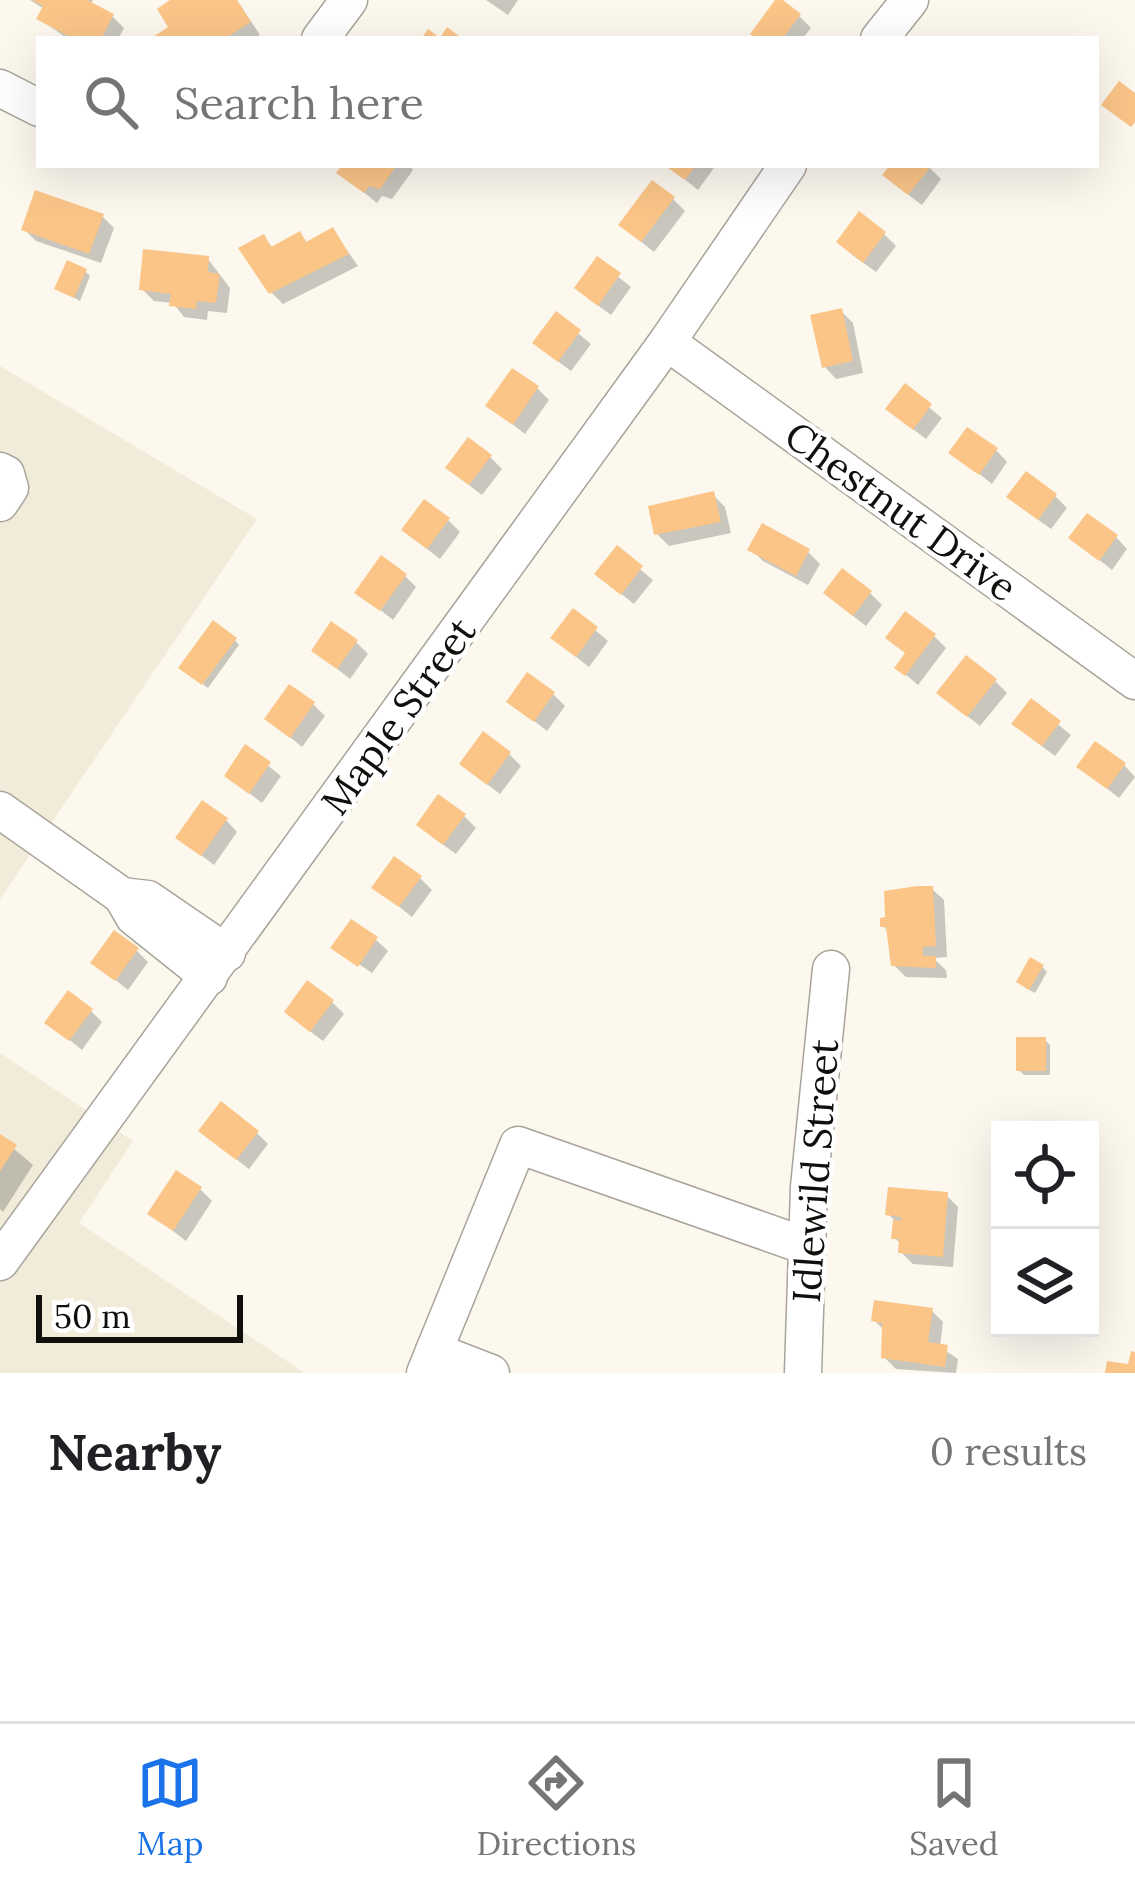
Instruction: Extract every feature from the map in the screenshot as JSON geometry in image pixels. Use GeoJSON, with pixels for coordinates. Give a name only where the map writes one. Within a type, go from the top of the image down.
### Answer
{"type":"FeatureCollection","features":[{"type":"Feature","properties":{"kind":"street"},"geometry":{"type":"LineString","coordinates":[[322,36],[350,0]]}},
{"type":"Feature","properties":{"kind":"street"},"geometry":{"type":"LineString","coordinates":[[881,36],[910,0]]}},
{"type":"Feature","properties":{"kind":"street"},"geometry":{"type":"LineString","coordinates":[[0,88],[36,106]]}},
{"type":"Feature","properties":{"kind":"street","name":"Maple Street"},"geometry":{"type":"LineString","coordinates":[[0,1262],[667,342],[786,168]]}},
{"type":"Feature","properties":{"kind":"street","name":"Chestnut Drive"},"geometry":{"type":"LineString","coordinates":[[667,342],[1135,681]]}},
{"type":"Feature","properties":{"kind":"street"},"geometry":{"type":"LineString","coordinates":[[0,471],[10,488],[0,503]]}},
{"type":"Feature","properties":{"kind":"street"},"geometry":{"type":"LineString","coordinates":[[0,810],[122,896],[134,917],[218,965]]}},
{"type":"Feature","properties":{"kind":"street","name":"Idlewild Street"},"geometry":{"type":"LineString","coordinates":[[802,1373],[806,1246],[831,969]]}},
{"type":"Feature","properties":{"kind":"street"},"geometry":{"type":"LineString","coordinates":[[491,1373],[430,1362],[518,1145],[806,1246]]}},
{"type":"Feature","properties":{"kind":"shaded area"},"geometry":{"type":"Polygon","coordinates":[[[0,366],[257,519],[0,899],[0,366]]]}},
{"type":"Feature","properties":{"kind":"shaded area"},"geometry":{"type":"Polygon","coordinates":[[[0,1053],[133,1141],[79,1223],[305,1373],[0,1373],[0,1053]]]}},
{"type":"Feature","properties":{"kind":"building"},"geometry":{"type":"Polygon","coordinates":[[[32,0],[87,0],[114,14],[103,36],[68,36],[36,19],[43,6],[32,0]]]}},
{"type":"Feature","properties":{"kind":"building"},"geometry":{"type":"Polygon","coordinates":[[[170,0],[237,0],[251,22],[229,36],[154,36],[168,27],[157,9],[170,0]]]}},
{"type":"Feature","properties":{"kind":"building"},"geometry":{"type":"Polygon","coordinates":[[[775,0],[783,0],[801,14],[784,36],[750,34],[775,0]]]}},
{"type":"Feature","properties":{"kind":"building"},"geometry":{"type":"Polygon","coordinates":[[[1119,81],[1135,93],[1131,127],[1101,105],[1119,81]]]}},
{"type":"Feature","properties":{"kind":"building"},"geometry":{"type":"Polygon","coordinates":[[[340,168],[395,168],[380,189],[369,186],[364,193],[336,173],[340,168]]]}},
{"type":"Feature","properties":{"kind":"building"},"geometry":{"type":"Polygon","coordinates":[[[668,168],[694,168],[685,180],[668,168]]]}},
{"type":"Feature","properties":{"kind":"building"},"geometry":{"type":"Polygon","coordinates":[[[888,168],[930,168],[908,195],[882,175],[888,168]]]}},
{"type":"Feature","properties":{"kind":"building"},"geometry":{"type":"Polygon","coordinates":[[[652,180],[675,197],[641,242],[618,225],[652,180]]]}},
{"type":"Feature","properties":{"kind":"building"},"geometry":{"type":"Polygon","coordinates":[[[35,190],[104,214],[89,254],[21,230],[35,190]]]}},
{"type":"Feature","properties":{"kind":"building"},"geometry":{"type":"Polygon","coordinates":[[[859,211],[886,232],[863,263],[836,242],[859,211]]]}},
{"type":"Feature","properties":{"kind":"building"},"geometry":{"type":"Polygon","coordinates":[[[333,227],[349,254],[269,294],[238,248],[264,234],[271,247],[300,231],[306,242],[333,227]]]}},
{"type":"Feature","properties":{"kind":"building"},"geometry":{"type":"Polygon","coordinates":[[[143,249],[209,256],[208,272],[220,274],[216,303],[197,301],[196,309],[169,306],[171,294],[139,290],[143,249]]]}},
{"type":"Feature","properties":{"kind":"building"},"geometry":{"type":"Polygon","coordinates":[[[597,256],[621,273],[598,306],[574,288],[597,256]]]}},
{"type":"Feature","properties":{"kind":"building"},"geometry":{"type":"Polygon","coordinates":[[[67,260],[87,269],[74,298],[54,289],[67,260]]]}},
{"type":"Feature","properties":{"kind":"building"},"geometry":{"type":"Polygon","coordinates":[[[842,308],[853,361],[822,368],[810,315],[842,308]]]}},
{"type":"Feature","properties":{"kind":"building"},"geometry":{"type":"Polygon","coordinates":[[[556,311],[581,330],[558,362],[532,343],[556,311]]]}},
{"type":"Feature","properties":{"kind":"building"},"geometry":{"type":"Polygon","coordinates":[[[512,368],[539,386],[513,425],[485,406],[512,368]]]}},
{"type":"Feature","properties":{"kind":"building"},"geometry":{"type":"Polygon","coordinates":[[[905,383],[932,404],[913,430],[885,409],[905,383]]]}},
{"type":"Feature","properties":{"kind":"building"},"geometry":{"type":"Polygon","coordinates":[[[967,427],[998,448],[979,475],[948,453],[967,427]]]}},
{"type":"Feature","properties":{"kind":"building"},"geometry":{"type":"Polygon","coordinates":[[[468,437],[492,455],[469,485],[445,468],[468,437]]]}},
{"type":"Feature","properties":{"kind":"building"},"geometry":{"type":"Polygon","coordinates":[[[1026,471],[1057,494],[1038,520],[1006,497],[1026,471]]]}},
{"type":"Feature","properties":{"kind":"building"},"geometry":{"type":"Polygon","coordinates":[[[714,491],[721,522],[654,535],[648,506],[714,491]]]}},
{"type":"Feature","properties":{"kind":"building"},"geometry":{"type":"Polygon","coordinates":[[[424,499],[450,518],[427,549],[401,530],[424,499]]]}},
{"type":"Feature","properties":{"kind":"building"},"geometry":{"type":"Polygon","coordinates":[[[1087,513],[1118,535],[1099,561],[1068,538],[1087,513]]]}},
{"type":"Feature","properties":{"kind":"building"},"geometry":{"type":"Polygon","coordinates":[[[762,523],[810,549],[796,576],[747,550],[762,523]]]}},
{"type":"Feature","properties":{"kind":"building"},"geometry":{"type":"Polygon","coordinates":[[[617,545],[643,566],[621,595],[594,574],[617,545]]]}},
{"type":"Feature","properties":{"kind":"building"},"geometry":{"type":"Polygon","coordinates":[[[381,555],[407,574],[380,611],[354,593],[381,555]]]}},
{"type":"Feature","properties":{"kind":"building"},"geometry":{"type":"Polygon","coordinates":[[[842,568],[872,591],[853,616],[823,593],[842,568]]]}},
{"type":"Feature","properties":{"kind":"building"},"geometry":{"type":"Polygon","coordinates":[[[573,608],[598,627],[576,657],[550,638],[573,608]]]}},
{"type":"Feature","properties":{"kind":"building"},"geometry":{"type":"Polygon","coordinates":[[[905,611],[936,634],[905,676],[894,668],[905,653],[885,638],[905,611]]]}},
{"type":"Feature","properties":{"kind":"building"},"geometry":{"type":"Polygon","coordinates":[[[213,620],[237,638],[202,685],[178,668],[213,620]]]}},
{"type":"Feature","properties":{"kind":"building"},"geometry":{"type":"Polygon","coordinates":[[[331,621],[358,640],[337,669],[311,651],[331,621]]]}},
{"type":"Feature","properties":{"kind":"building"},"geometry":{"type":"Polygon","coordinates":[[[966,655],[997,679],[967,717],[936,693],[966,655]]]}},
{"type":"Feature","properties":{"kind":"building"},"geometry":{"type":"Polygon","coordinates":[[[527,672],[555,692],[534,722],[506,702],[527,672]]]}},
{"type":"Feature","properties":{"kind":"building"},"geometry":{"type":"Polygon","coordinates":[[[289,684],[315,702],[290,738],[264,719],[289,684]]]}},
{"type":"Feature","properties":{"kind":"building"},"geometry":{"type":"Polygon","coordinates":[[[1031,698],[1061,721],[1042,746],[1011,724],[1031,698]]]}},
{"type":"Feature","properties":{"kind":"building"},"geometry":{"type":"Polygon","coordinates":[[[483,731],[511,752],[487,785],[459,764],[483,731]]]}},
{"type":"Feature","properties":{"kind":"building"},"geometry":{"type":"Polygon","coordinates":[[[1095,741],[1126,763],[1107,789],[1076,767],[1095,741]]]}},
{"type":"Feature","properties":{"kind":"building"},"geometry":{"type":"Polygon","coordinates":[[[245,744],[271,762],[249,794],[224,776],[245,744]]]}},
{"type":"Feature","properties":{"kind":"building"},"geometry":{"type":"Polygon","coordinates":[[[438,794],[466,814],[443,845],[416,825],[438,794]]]}},
{"type":"Feature","properties":{"kind":"building"},"geometry":{"type":"Polygon","coordinates":[[[202,800],[228,818],[201,856],[175,838],[202,800]]]}},
{"type":"Feature","properties":{"kind":"building"},"geometry":{"type":"Polygon","coordinates":[[[394,856],[422,876],[399,907],[371,888],[394,856]]]}},
{"type":"Feature","properties":{"kind":"building"},"geometry":{"type":"Polygon","coordinates":[[[933,886],[936,946],[923,947],[923,956],[936,956],[936,968],[891,966],[886,927],[880,927],[880,918],[885,917],[884,891],[933,886]]]}},
{"type":"Feature","properties":{"kind":"building"},"geometry":{"type":"Polygon","coordinates":[[[351,919],[378,937],[358,967],[330,948],[351,919]]]}},
{"type":"Feature","properties":{"kind":"building"},"geometry":{"type":"Polygon","coordinates":[[[114,930],[139,948],[115,981],[90,963],[114,930]]]}},
{"type":"Feature","properties":{"kind":"building"},"geometry":{"type":"Polygon","coordinates":[[[1030,957],[1044,965],[1029,990],[1016,982],[1030,957]]]}},
{"type":"Feature","properties":{"kind":"building"},"geometry":{"type":"Polygon","coordinates":[[[307,980],[334,1000],[310,1032],[284,1012],[307,980]]]}},
{"type":"Feature","properties":{"kind":"building"},"geometry":{"type":"Polygon","coordinates":[[[68,990],[93,1009],[69,1041],[44,1023],[68,990]]]}},
{"type":"Feature","properties":{"kind":"building"},"geometry":{"type":"Polygon","coordinates":[[[1016,1037],[1046,1037],[1046,1071],[1016,1071],[1016,1037]]]}},
{"type":"Feature","properties":{"kind":"building"},"geometry":{"type":"Polygon","coordinates":[[[221,1101],[259,1131],[236,1160],[198,1131],[221,1101]]]}},
{"type":"Feature","properties":{"kind":"building"},"geometry":{"type":"Polygon","coordinates":[[[0,1134],[17,1145],[0,1171],[0,1134]]]}},
{"type":"Feature","properties":{"kind":"building"},"geometry":{"type":"Polygon","coordinates":[[[176,1170],[202,1187],[173,1231],[147,1214],[176,1170]]]}},
{"type":"Feature","properties":{"kind":"building"},"geometry":{"type":"Polygon","coordinates":[[[888,1187],[948,1192],[943,1257],[898,1253],[899,1239],[891,1239],[893,1220],[901,1221],[901,1217],[885,1215],[888,1187]]]}},
{"type":"Feature","properties":{"kind":"building"},"geometry":{"type":"Polygon","coordinates":[[[874,1300],[933,1308],[928,1342],[948,1345],[945,1367],[881,1358],[882,1323],[871,1321],[874,1300]]]}},
{"type":"Feature","properties":{"kind":"building"},"geometry":{"type":"Polygon","coordinates":[[[1131,1351],[1135,1352],[1135,1373],[1105,1373],[1107,1361],[1128,1364],[1131,1351]]]}}]}
